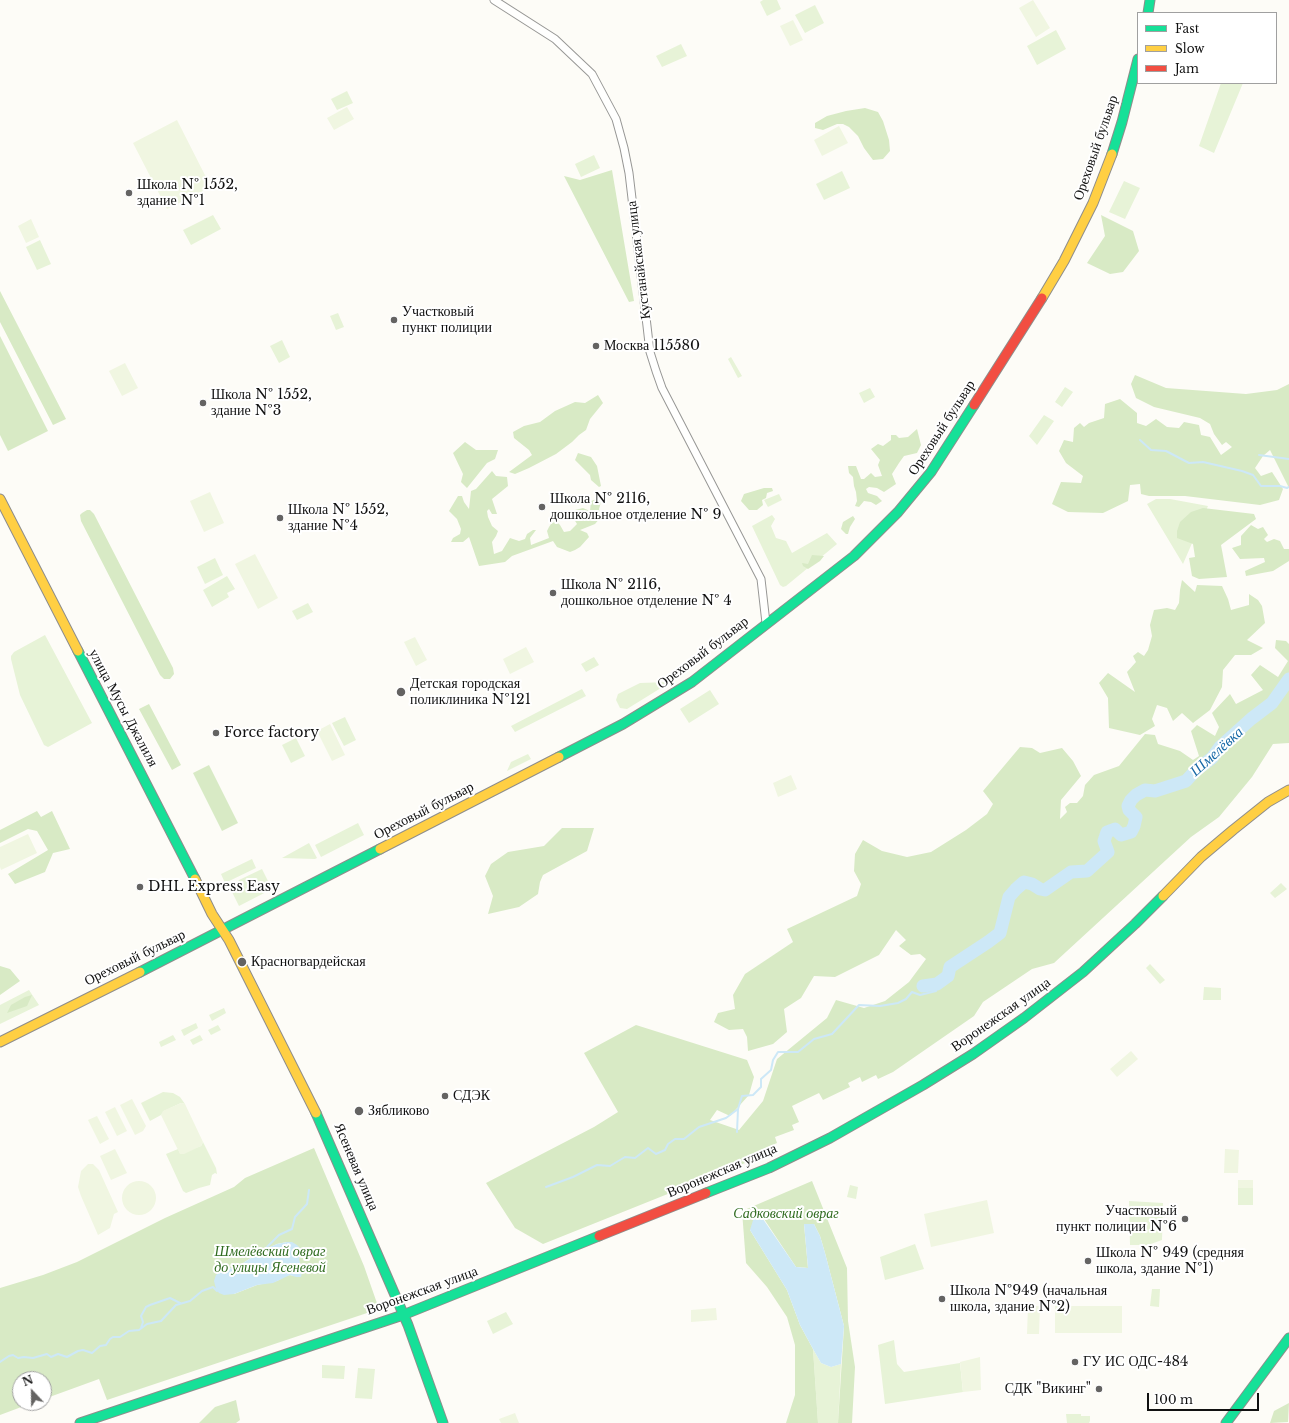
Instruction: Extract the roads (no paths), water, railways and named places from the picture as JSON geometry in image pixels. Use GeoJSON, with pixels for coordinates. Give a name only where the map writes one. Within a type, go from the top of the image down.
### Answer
{"type":"FeatureCollection","features":[{"type":"Feature","properties":{"kind":"street","name":"Кустанайская улица"},"geometry":{"type":"LineString","coordinates":[[494,0],[555,39],[588,70],[600,88],[616,119],[629,173],[650,352],[662,388],[761,579],[766,623]]}},
{"type":"Feature","properties":{"kind":"street"},"geometry":{"type":"LineString","coordinates":[[1148,12],[1150,0]]}},
{"type":"Feature","properties":{"kind":"street","name":"Ореховый бульвар"},"geometry":{"type":"LineString","coordinates":[[0,1042],[223,930],[623,724],[692,682],[854,556],[898,512],[931,472],[1064,261],[1090,209],[1122,122],[1137,63]]}},
{"type":"Feature","properties":{"kind":"street","name":"улица Мусы Джалиля"},"geometry":{"type":"LineString","coordinates":[[0,498],[147,783],[212,914],[223,930]]}},
{"type":"Feature","properties":{"kind":"street","name":"Воронежская улица"},"geometry":{"type":"LineString","coordinates":[[80,1423],[403,1315],[769,1168],[823,1142],[883,1109],[973,1054],[1024,1018],[1083,972],[1135,924],[1201,857],[1268,802],[1289,790]]}},
{"type":"Feature","properties":{"kind":"street","name":"Ясеневая улица"},"geometry":{"type":"LineString","coordinates":[[223,930],[276,1031],[323,1126],[403,1315],[443,1423]]}},
{"type":"Feature","properties":{"kind":"street"},"geometry":{"type":"LineString","coordinates":[[1226,1423],[1289,1338]]}},
{"type":"Feature","properties":{"kind":"water"},"geometry":{"type":"Polygon","coordinates":[[[754,1217],[763,1219],[796,1267],[808,1268],[804,1224],[814,1224],[820,1236],[825,1253],[844,1326],[841,1364],[831,1367],[821,1363],[800,1325],[787,1290],[750,1230],[754,1217]]]}},
{"type":"Feature","properties":{"kind":"water"},"geometry":{"type":"Polygon","coordinates":[[[287,1242],[292,1242],[301,1249],[299,1259],[302,1272],[301,1277],[290,1275],[273,1283],[257,1285],[234,1294],[224,1295],[219,1293],[216,1289],[214,1281],[216,1275],[220,1272],[240,1265],[265,1249],[287,1242]]]}},
{"type":"Feature","properties":{"kind":"waterway"},"geometry":{"type":"LineString","coordinates":[[1140,440],[1151,450],[1166,451],[1189,463],[1203,462],[1253,475],[1261,486],[1289,487]]}},
{"type":"Feature","properties":{"kind":"waterway"},"geometry":{"type":"LineString","coordinates":[[1259,455],[1289,459]]}},
{"type":"Feature","properties":{"kind":"waterway","name":"Шмелёвка"},"geometry":{"type":"LineString","coordinates":[[923,986],[937,984],[948,976],[950,967],[1000,933],[1009,897],[1024,882],[1045,890],[1071,872],[1087,871],[1108,852],[1104,841],[1107,832],[1115,829],[1121,835],[1131,832],[1136,817],[1129,810],[1128,806],[1136,795],[1145,790],[1155,791],[1186,781],[1196,770],[1212,758],[1220,747],[1251,719],[1272,703],[1289,679]]}},
{"type":"Feature","properties":{"kind":"waterway"},"geometry":{"type":"LineString","coordinates":[[546,1187],[573,1177],[597,1165],[610,1166],[625,1157],[635,1158],[648,1148],[656,1154],[665,1150],[668,1144],[675,1139],[684,1139],[699,1127],[726,1118],[738,1109],[742,1096],[753,1095],[761,1087],[761,1079],[771,1070],[773,1060],[778,1052],[798,1052],[814,1039],[832,1034],[859,1005],[880,1006],[898,1003],[906,999],[912,992],[920,995],[936,991],[937,984]]}},
{"type":"Feature","properties":{"kind":"waterway","name":"Садковский овраг"},"geometry":{"type":"LineString","coordinates":[[737,1132],[738,1109]]}},
{"type":"Feature","properties":{"kind":"waterway"},"geometry":{"type":"LineString","coordinates":[[265,1249],[279,1235],[292,1229],[295,1217],[307,1204],[309,1190]]}},
{"type":"Feature","properties":{"kind":"waterway"},"geometry":{"type":"LineString","coordinates":[[0,1362],[13,1355],[18,1358],[33,1358],[47,1354],[51,1357],[58,1354],[67,1357],[83,1350],[92,1353],[100,1346],[106,1345],[113,1337],[120,1337],[129,1331],[139,1330],[147,1324],[161,1321],[176,1305],[190,1301],[202,1291],[213,1287],[217,1291]]}},
{"type":"Feature","properties":{"kind":"waterway"},"geometry":{"type":"LineString","coordinates":[[141,1328],[143,1322],[141,1316],[146,1307],[170,1298],[180,1303]]}},
{"type":"Feature","properties":{"kind":"place","name":"Школа № 1552, здание №1"},"geometry":{"type":"Point","coordinates":[129,193]}},
{"type":"Feature","properties":{"kind":"place","name":"Участковый пункт полиции"},"geometry":{"type":"Point","coordinates":[394,320]}},
{"type":"Feature","properties":{"kind":"place","name":"Москва 115580"},"geometry":{"type":"Point","coordinates":[596,346]}},
{"type":"Feature","properties":{"kind":"place","name":"Школа № 1552, здание №3"},"geometry":{"type":"Point","coordinates":[203,403]}},
{"type":"Feature","properties":{"kind":"place","name":"Школа № 2116, дошкольное отделение № 9"},"geometry":{"type":"Point","coordinates":[542,507]}},
{"type":"Feature","properties":{"kind":"place","name":"Школа № 1552, здание №4"},"geometry":{"type":"Point","coordinates":[280,518]}},
{"type":"Feature","properties":{"kind":"place","name":"Школа № 2116, дошкольное отделение № 4"},"geometry":{"type":"Point","coordinates":[553,593]}},
{"type":"Feature","properties":{"kind":"place","name":"Детская городская поликлиника №121"},"geometry":{"type":"Point","coordinates":[401,692]}},
{"type":"Feature","properties":{"kind":"place","name":"Force factory"},"geometry":{"type":"Point","coordinates":[216,733]}},
{"type":"Feature","properties":{"kind":"place","name":"DHL Express Easy"},"geometry":{"type":"Point","coordinates":[140,887]}},
{"type":"Feature","properties":{"kind":"place","name":"Красногвардейская"},"geometry":{"type":"Point","coordinates":[242,962]}},
{"type":"Feature","properties":{"kind":"place","name":"СДЭК"},"geometry":{"type":"Point","coordinates":[445,1096]}},
{"type":"Feature","properties":{"kind":"place","name":"Зябликово"},"geometry":{"type":"Point","coordinates":[359,1111]}},
{"type":"Feature","properties":{"kind":"place","name":"Участковый пункт полиции №6"},"geometry":{"type":"Point","coordinates":[1185,1219]}},
{"type":"Feature","properties":{"kind":"place","name":"Школа № 949 (средняя школа, здание №1)"},"geometry":{"type":"Point","coordinates":[1088,1261]}},
{"type":"Feature","properties":{"kind":"place","name":"Школа №949 (начальная школа, здание №2)"},"geometry":{"type":"Point","coordinates":[942,1299]}},
{"type":"Feature","properties":{"kind":"place","name":"ГУ ИС ОДС-484"},"geometry":{"type":"Point","coordinates":[1075,1362]}},
{"type":"Feature","properties":{"kind":"place","name":"СДК \"Викинг\""},"geometry":{"type":"Point","coordinates":[1099,1389]}},
{"type":"Feature","properties":{"kind":"park label","name":"Шмелёвский овраг до улицы Ясеневой"},"geometry":{"type":"Point","coordinates":[270,1260]}}]}
